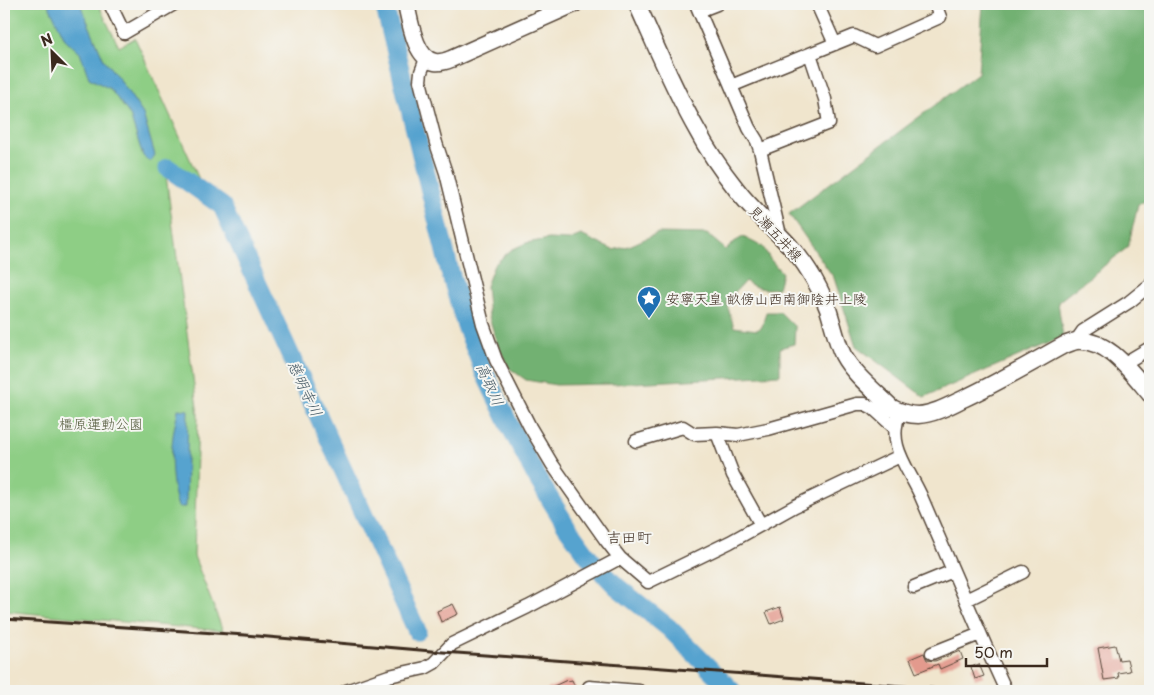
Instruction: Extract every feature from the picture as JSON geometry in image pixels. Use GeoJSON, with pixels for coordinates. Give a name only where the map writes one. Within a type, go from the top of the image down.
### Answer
{"type":"FeatureCollection","features":[{"type":"Feature","properties":{"kind":"main road"},"geometry":{"type":"LineString","coordinates":[[406,4],[421,54],[426,59],[434,62],[451,59],[574,4]]}},
{"type":"Feature","properties":{"kind":"main road","name":"見瀬五井線"},"geometry":{"type":"LineString","coordinates":[[637,4],[690,117],[705,144],[742,196],[800,257],[819,290],[839,346],[848,362],[892,408],[897,420]]}},
{"type":"Feature","properties":{"kind":"main road"},"geometry":{"type":"LineString","coordinates":[[897,420],[909,415],[931,413],[942,409],[991,386],[1064,345],[1076,341],[1087,341],[1106,348],[1150,394]]}},
{"type":"Feature","properties":{"kind":"street"},"geometry":{"type":"LineString","coordinates":[[110,4],[124,33],[174,4]]}},
{"type":"Feature","properties":{"kind":"street"},"geometry":{"type":"LineString","coordinates":[[717,4],[698,8],[749,128],[757,141],[780,234]]}},
{"type":"Feature","properties":{"kind":"street"},"geometry":{"type":"LineString","coordinates":[[817,4],[835,44]]}},
{"type":"Feature","properties":{"kind":"street"},"geometry":{"type":"LineString","coordinates":[[731,86],[854,36],[875,46],[940,17],[935,4]]}},
{"type":"Feature","properties":{"kind":"street"},"geometry":{"type":"LineString","coordinates":[[760,150],[829,124],[825,100],[810,54]]}},
{"type":"Feature","properties":{"kind":"street"},"geometry":{"type":"LineString","coordinates":[[426,59],[420,81],[446,173],[489,343],[530,426],[552,464],[618,560],[648,582],[730,542],[795,506],[900,456]]}},
{"type":"Feature","properties":{"kind":"street"},"geometry":{"type":"LineString","coordinates":[[1076,341],[1083,331],[1129,302],[1150,285]]}},
{"type":"Feature","properties":{"kind":"street"},"geometry":{"type":"LineString","coordinates":[[1123,364],[1150,348]]}},
{"type":"Feature","properties":{"kind":"street"},"geometry":{"type":"LineString","coordinates":[[636,441],[683,427],[694,434],[717,433],[738,435],[857,404],[865,404],[897,420],[895,437],[900,456],[912,475],[1006,691]]}},
{"type":"Feature","properties":{"kind":"street"},"geometry":{"type":"LineString","coordinates":[[717,433],[733,475],[761,525]]}},
{"type":"Feature","properties":{"kind":"street"},"geometry":{"type":"LineString","coordinates":[[346,691],[389,676],[425,668],[434,663],[452,644],[618,560]]}},
{"type":"Feature","properties":{"kind":"street"},"geometry":{"type":"LineString","coordinates":[[914,587],[953,571]]}},
{"type":"Feature","properties":{"kind":"street"},"geometry":{"type":"LineString","coordinates":[[966,600],[1023,572]]}},
{"type":"Feature","properties":{"kind":"street"},"geometry":{"type":"LineString","coordinates":[[932,653],[980,634]]}},
{"type":"Feature","properties":{"kind":"street"},"geometry":{"type":"LineString","coordinates":[[591,691],[589,687],[639,691]]}},
{"type":"Feature","properties":{"kind":"green space","name":"橿原運動公園"},"geometry":{"type":"Polygon","coordinates":[[[4,4],[98,4],[119,47],[135,38],[204,190],[166,161],[165,168],[198,415],[194,556],[223,631],[4,611],[4,4]]]}},
{"type":"Feature","properties":{"kind":"green space"},"geometry":{"type":"Polygon","coordinates":[[[983,4],[1150,4],[1150,198],[1138,205],[1128,247],[1058,302],[1063,337],[924,397],[856,346],[834,278],[789,214],[978,73],[983,4]]]}},
{"type":"Feature","properties":{"kind":"green space"},"geometry":{"type":"Polygon","coordinates":[[[658,233],[707,234],[726,250],[743,237],[763,247],[782,273],[778,288],[761,288],[745,281],[726,302],[734,327],[757,330],[762,327],[766,312],[780,312],[795,327],[794,344],[780,348],[780,375],[613,384],[556,385],[526,380],[509,368],[498,346],[489,317],[486,286],[494,265],[511,250],[526,243],[549,239],[569,240],[581,235],[613,250],[629,246],[658,233]]]}},
{"type":"Feature","properties":{"kind":"water"},"geometry":{"type":"Polygon","coordinates":[[[48,4],[80,4],[104,60],[143,114],[155,155],[150,162],[143,156],[130,115],[110,89],[89,78],[80,53],[65,39],[48,4]]]}},
{"type":"Feature","properties":{"kind":"water"},"geometry":{"type":"Polygon","coordinates":[[[178,409],[188,410],[186,507],[178,507],[171,463],[173,433],[178,409]]]}},
{"type":"Feature","properties":{"kind":"building"},"geometry":{"type":"Polygon","coordinates":[[[453,604],[458,614],[441,622],[437,611],[453,604]]]}},
{"type":"Feature","properties":{"kind":"building"},"geometry":{"type":"Polygon","coordinates":[[[780,607],[784,619],[771,624],[766,612],[780,607]]]}},
{"type":"Feature","properties":{"kind":"building"},"geometry":{"type":"Polygon","coordinates":[[[1115,645],[1119,660],[1127,659],[1130,671],[1118,673],[1119,678],[1104,680],[1098,648],[1115,645]]]}},
{"type":"Feature","properties":{"kind":"building"},"geometry":{"type":"Polygon","coordinates":[[[960,651],[963,659],[940,669],[938,664],[916,673],[910,659],[924,653],[927,660],[935,661],[960,651]]]}},
{"type":"Feature","properties":{"kind":"building"},"geometry":{"type":"Polygon","coordinates":[[[979,664],[984,676],[975,679],[971,667],[979,664]]]}},
{"type":"Feature","properties":{"kind":"building"},"geometry":{"type":"Polygon","coordinates":[[[567,680],[572,680],[577,691],[543,691],[567,680]]]}},
{"type":"Feature","properties":{"kind":"waterway","name":"高取川"},"geometry":{"type":"LineString","coordinates":[[384,4],[450,272],[466,326],[485,374],[510,426],[536,476],[567,527],[591,560],[616,586],[669,628],[732,691]]}},
{"type":"Feature","properties":{"kind":"waterway","name":"慈明寺川"},"geometry":{"type":"LineString","coordinates":[[168,168],[222,206],[417,631]]}},
{"type":"Feature","properties":{"kind":"railway"},"geometry":{"type":"LineString","coordinates":[[4,619],[245,635],[443,652],[967,691]]}},
{"type":"Feature","properties":{"kind":"place","name":"安寧天皇 畝傍山西南御陰井上陵"},"geometry":{"type":"Point","coordinates":[649,319]}},
{"type":"Feature","properties":{"kind":"district","name":"吉田町"},"geometry":{"type":"Point","coordinates":[629,536]}}]}
